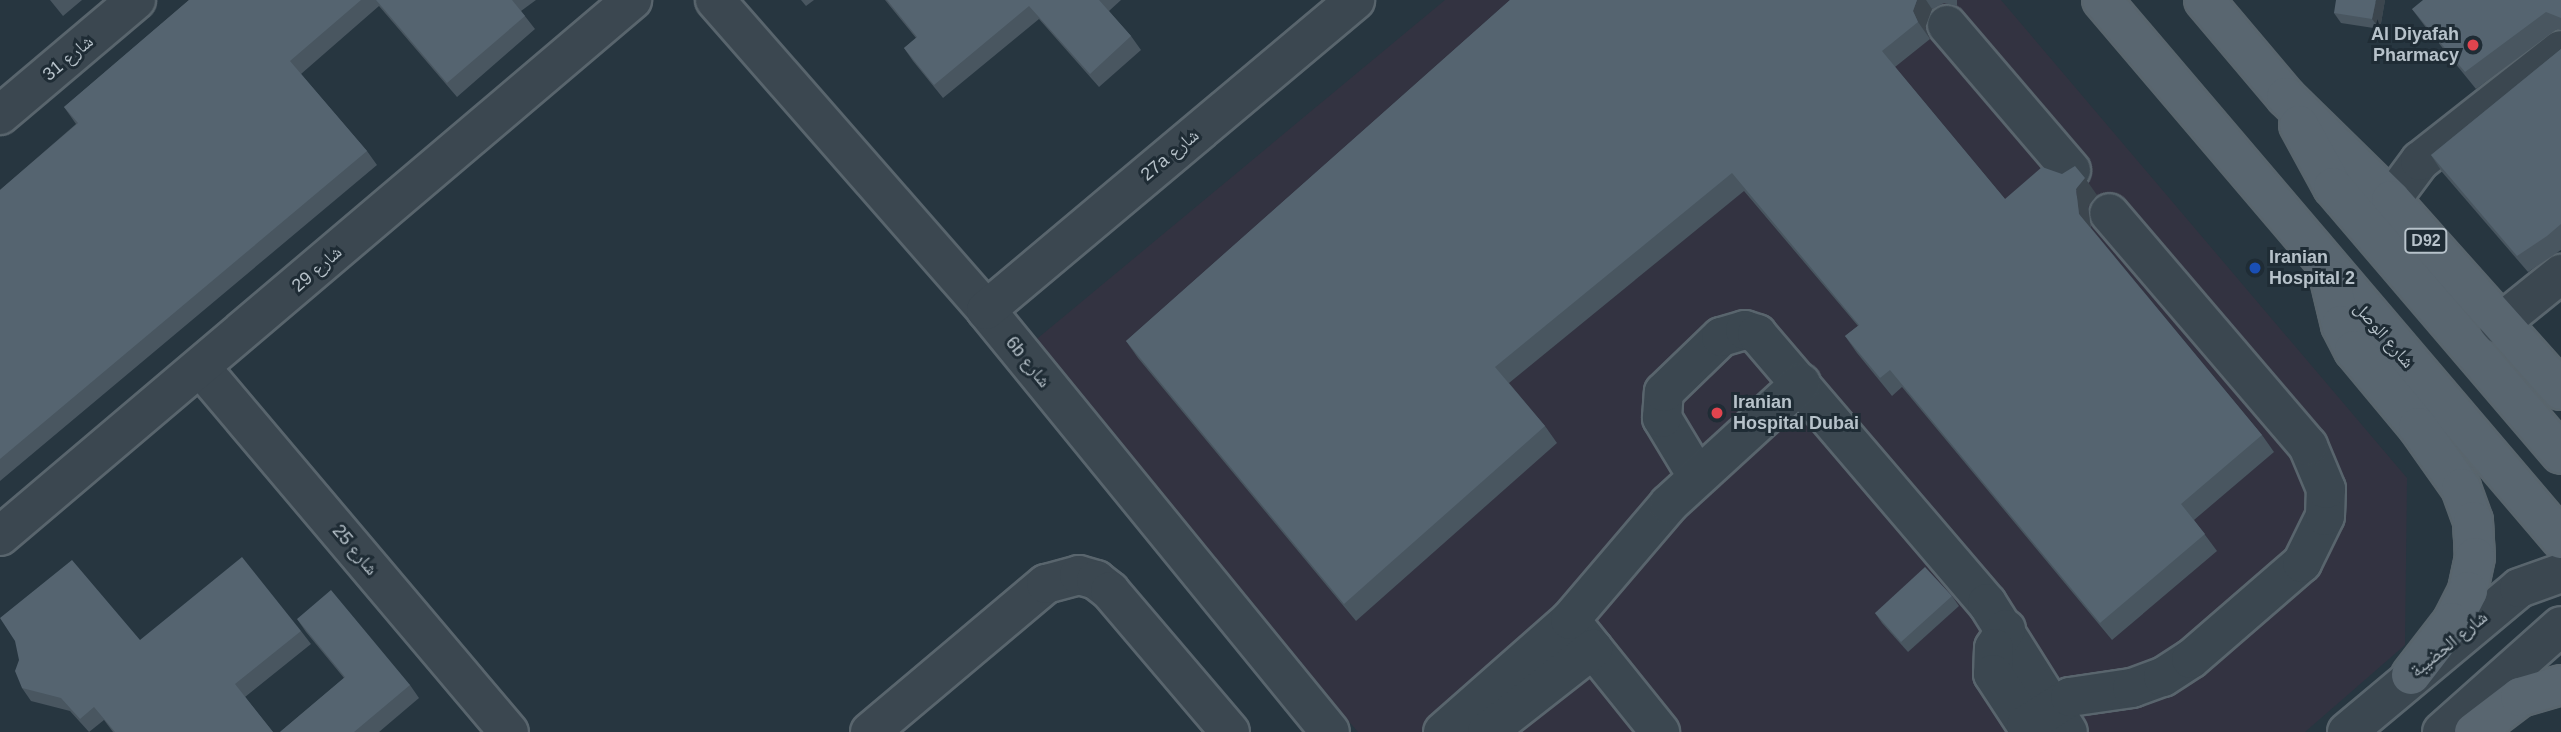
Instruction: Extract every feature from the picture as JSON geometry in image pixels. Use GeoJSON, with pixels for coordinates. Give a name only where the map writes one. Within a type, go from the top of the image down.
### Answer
{"type":"FeatureCollection","features":[{"type":"Feature","properties":{"kind":"main road","name":"شارع الوصل"},"geometry":{"type":"LineString","coordinates":[[2102,0],[2328,270],[2561,539]]}},
{"type":"Feature","properties":{"kind":"main road","name":"D92"},"geometry":{"type":"LineString","coordinates":[[2204,0],[2286,97],[2391,200],[2499,324],[2557,383]]}},
{"type":"Feature","properties":{"kind":"main road"},"geometry":{"type":"LineString","coordinates":[[2286,97],[2333,187],[2561,454]]}},
{"type":"Feature","properties":{"kind":"main road"},"geometry":{"type":"LineString","coordinates":[[2328,270],[2332,298],[2354,350],[2418,427],[2461,488],[2473,521],[2475,556],[2468,591],[2452,622],[2411,676]]}},
{"type":"Feature","properties":{"kind":"main road"},"geometry":{"type":"LineString","coordinates":[[2474,732],[2520,697],[2561,685]]}},
{"type":"Feature","properties":{"kind":"street","name":"شارع 31"},"geometry":{"type":"LineString","coordinates":[[0,115],[136,0]]}},
{"type":"Feature","properties":{"kind":"street","name":"شارع 29"},"geometry":{"type":"LineString","coordinates":[[0,536],[632,0]]}},
{"type":"Feature","properties":{"kind":"street","name":"6b شارع"},"geometry":{"type":"LineString","coordinates":[[715,0],[986,310],[1330,732]]}},
{"type":"Feature","properties":{"kind":"street","name":"27a شارع"},"geometry":{"type":"LineString","coordinates":[[986,310],[1355,0]]}},
{"type":"Feature","properties":{"kind":"street"},"geometry":{"type":"LineString","coordinates":[[1947,25],[2071,170]]}},
{"type":"Feature","properties":{"kind":"street"},"geometry":{"type":"LineString","coordinates":[[2391,200],[2420,161],[2561,50]]}},
{"type":"Feature","properties":{"kind":"street"},"geometry":{"type":"LineString","coordinates":[[1697,476],[1662,418],[1661,405],[1670,382],[1721,337],[1745,330],[1757,334],[2006,629],[2044,724],[2089,692],[2132,688],[2163,677],[2191,659],[2302,563],[2325,516],[2326,489],[2308,446],[2109,213]]}},
{"type":"Feature","properties":{"kind":"street"},"geometry":{"type":"LineString","coordinates":[[2499,324],[2561,274]]}},
{"type":"Feature","properties":{"kind":"street","name":"شارع 25"},"geometry":{"type":"LineString","coordinates":[[201,368],[509,732]]}},
{"type":"Feature","properties":{"kind":"street"},"geometry":{"type":"LineString","coordinates":[[1487,732],[1582,635],[1597,594],[1648,525],[1697,476],[1801,383]]}},
{"type":"Feature","properties":{"kind":"street","name":"شارع الحضيبة"},"geometry":{"type":"LineString","coordinates":[[2347,732],[2519,588],[2561,573]]}},
{"type":"Feature","properties":{"kind":"street"},"geometry":{"type":"LineString","coordinates":[[870,732],[1046,584],[1062,576],[1079,575],[1096,580],[1110,591],[1230,732]]}},
{"type":"Feature","properties":{"kind":"street"},"geometry":{"type":"LineString","coordinates":[[2442,732],[2561,626]]}},
{"type":"Feature","properties":{"kind":"street"},"geometry":{"type":"LineString","coordinates":[[1443,732],[1582,635]]}},
{"type":"Feature","properties":{"kind":"street"},"geometry":{"type":"LineString","coordinates":[[1582,635],[1660,732]]}},
{"type":"Feature","properties":{"kind":"shaded area","name":"Iranian Hospital Dubai"},"geometry":{"type":"Polygon","coordinates":[[[1445,0],[2001,0],[2407,478],[2405,645],[2305,732],[1358,732],[1026,348],[1445,0]]]}},
{"type":"Feature","properties":{"kind":"building"},"geometry":{"type":"Polygon","coordinates":[[[189,0],[361,0],[290,61],[367,151],[0,459],[0,190],[78,123],[64,107],[189,0]]]}},
{"type":"Feature","properties":{"kind":"building"},"geometry":{"type":"Polygon","coordinates":[[[376,0],[512,0],[525,16],[447,83],[376,0]]]}},
{"type":"Feature","properties":{"kind":"building"},"geometry":{"type":"Polygon","coordinates":[[[887,0],[1099,0],[1131,36],[1090,74],[1029,6],[934,85],[904,48],[917,37],[887,0]]]}},
{"type":"Feature","properties":{"kind":"building"},"geometry":{"type":"Polygon","coordinates":[[[1510,0],[1917,0],[1913,11],[1918,22],[1882,51],[2005,199],[2042,167],[2062,174],[2075,166],[2085,178],[2076,189],[2079,214],[2262,435],[2181,504],[2205,534],[2100,623],[1890,370],[1880,378],[1845,336],[1859,325],[1732,173],[1495,367],[1545,426],[1344,604],[1126,341],[1510,0]]]}},
{"type":"Feature","properties":{"kind":"building"},"geometry":{"type":"Polygon","coordinates":[[[2336,0],[2376,0],[2372,19],[2334,13],[2336,0]]]}},
{"type":"Feature","properties":{"kind":"building"},"geometry":{"type":"Polygon","coordinates":[[[2423,0],[2561,0],[2561,18],[2546,12],[2465,72],[2412,9],[2423,0]]]}},
{"type":"Feature","properties":{"kind":"building"},"geometry":{"type":"Polygon","coordinates":[[[2561,49],[2561,224],[2517,256],[2431,155],[2561,49]]]}},
{"type":"Feature","properties":{"kind":"building"},"geometry":{"type":"Polygon","coordinates":[[[242,557],[301,631],[235,684],[273,732],[115,732],[94,707],[80,719],[61,698],[22,688],[15,671],[19,660],[15,641],[0,618],[72,560],[140,640],[242,557]]]}},
{"type":"Feature","properties":{"kind":"building"},"geometry":{"type":"Polygon","coordinates":[[[1925,567],[1952,596],[1901,642],[1875,613],[1925,567]]]}},
{"type":"Feature","properties":{"kind":"building"},"geometry":{"type":"Polygon","coordinates":[[[331,590],[410,685],[354,732],[280,732],[345,677],[297,619],[331,590]]]}},
{"type":"Feature","properties":{"kind":"place","name":"Al Diyafah Pharmacy"},"geometry":{"type":"Point","coordinates":[2473,45]}},
{"type":"Feature","properties":{"kind":"place","name":"Iranian Hospital 2"},"geometry":{"type":"Point","coordinates":[2255,268]}},
{"type":"Feature","properties":{"kind":"place","name":"Iranian Hospital Dubai"},"geometry":{"type":"Point","coordinates":[1717,413]}}]}
